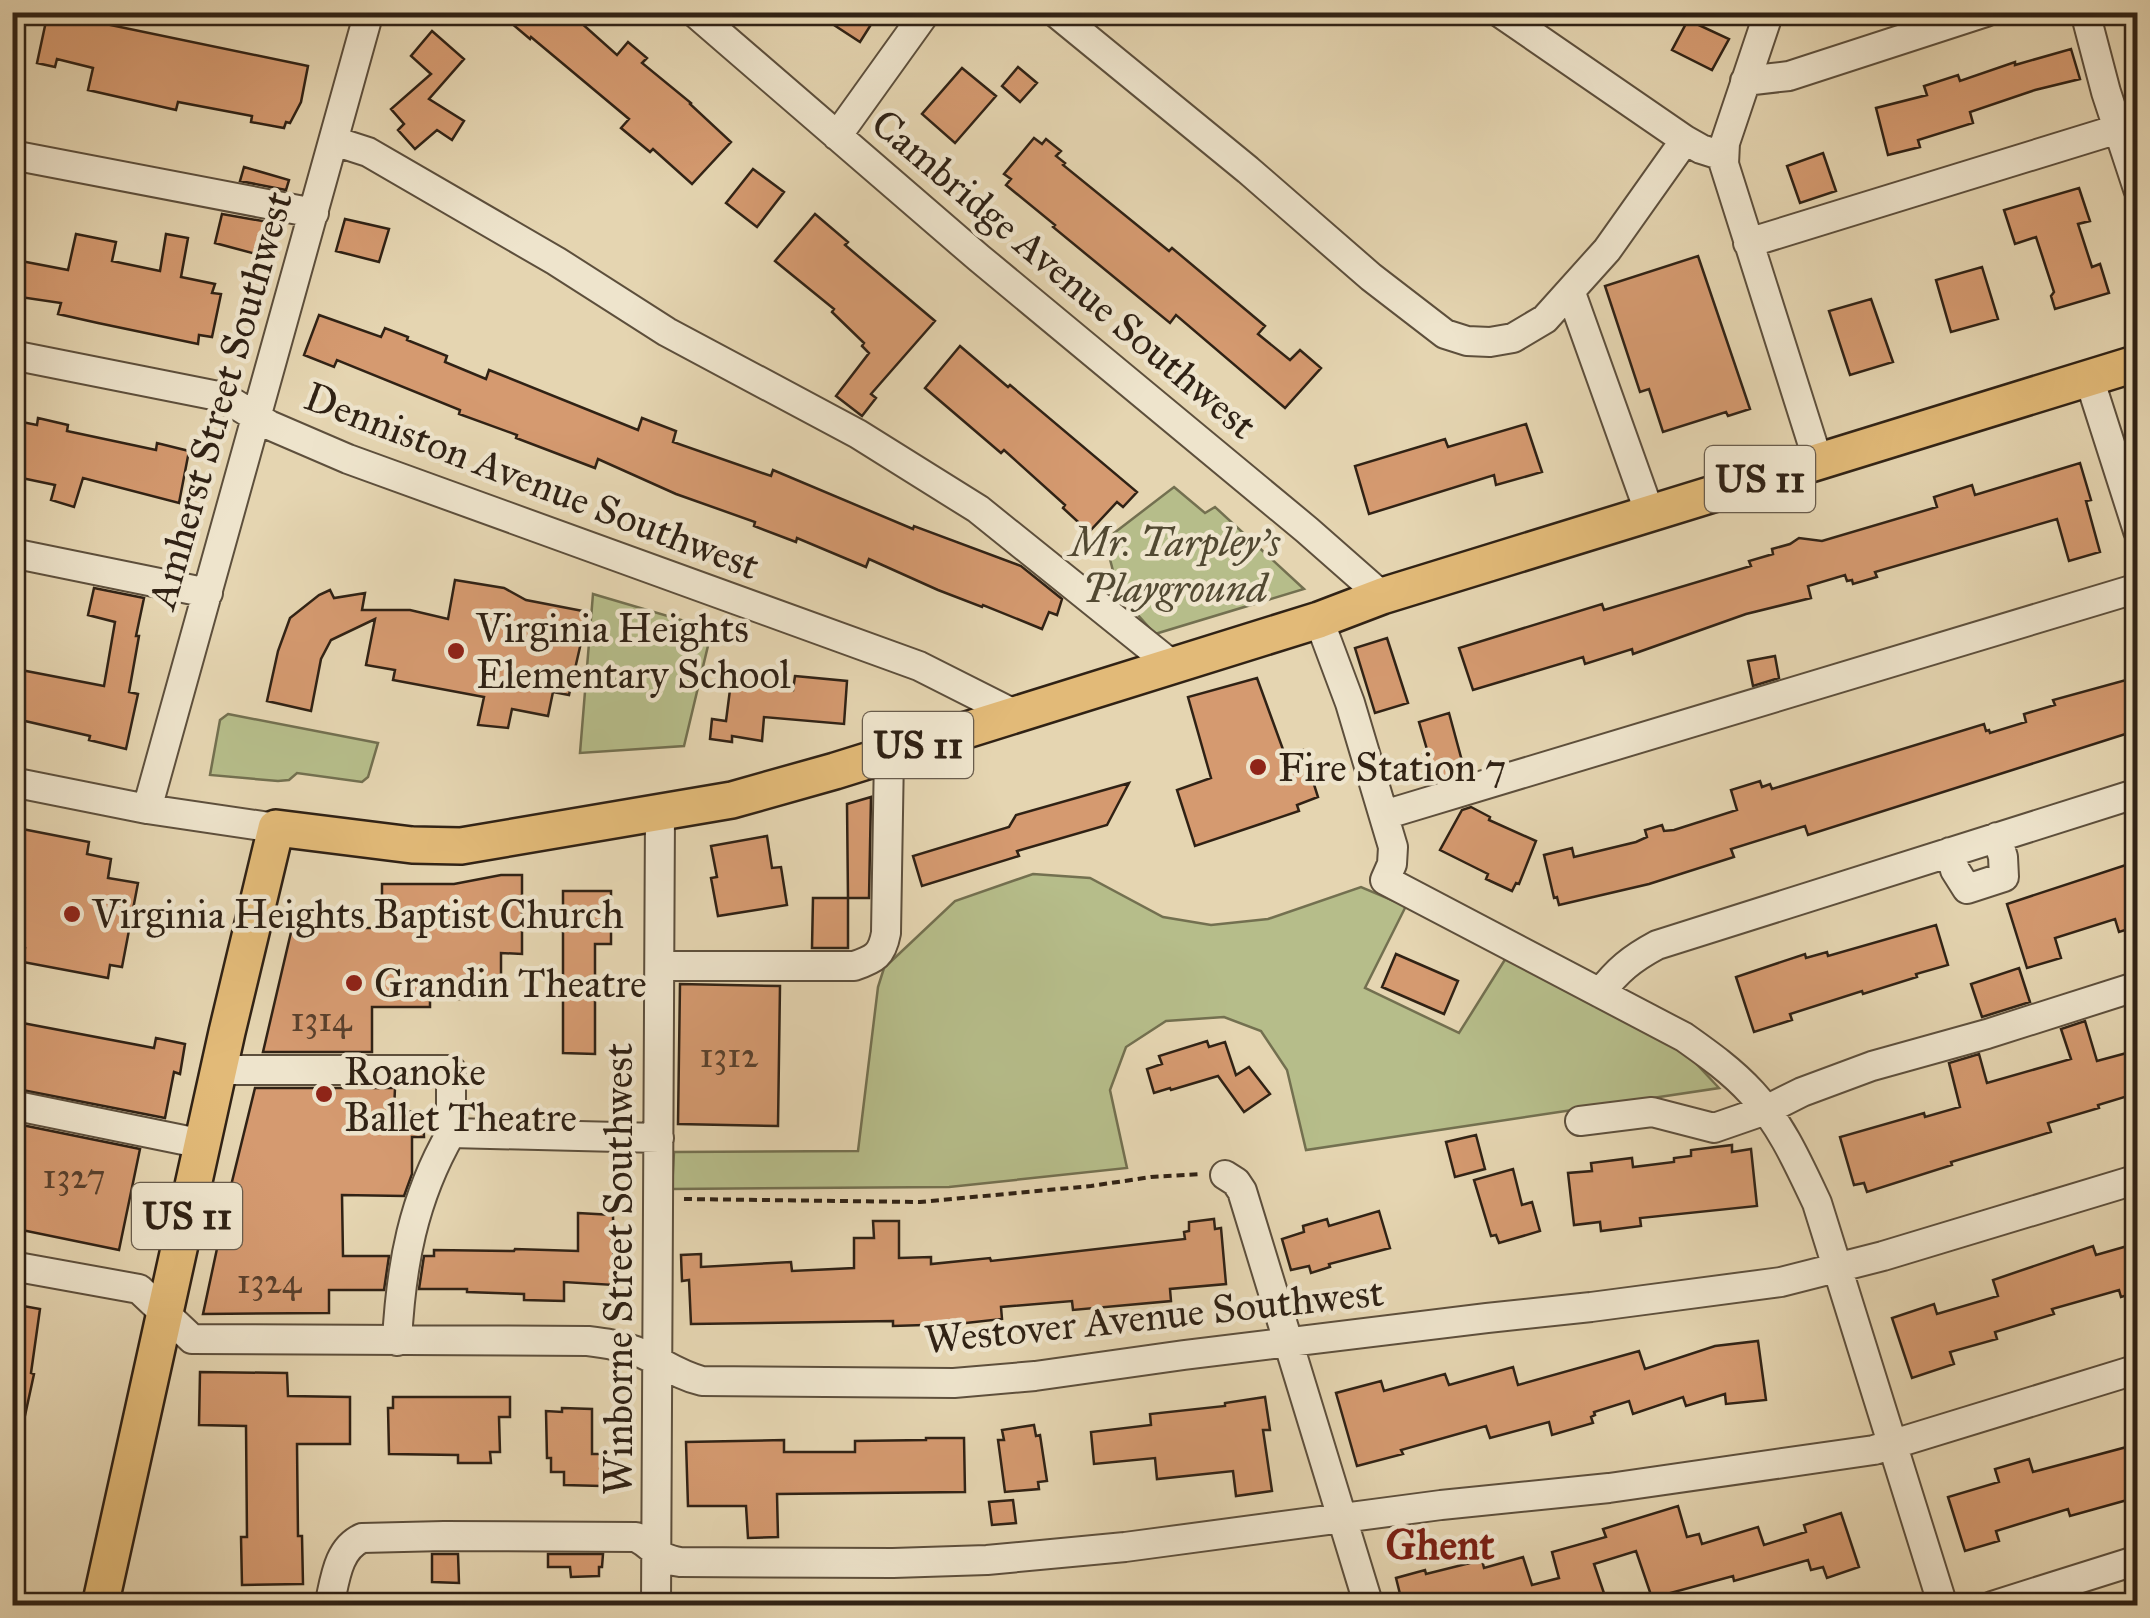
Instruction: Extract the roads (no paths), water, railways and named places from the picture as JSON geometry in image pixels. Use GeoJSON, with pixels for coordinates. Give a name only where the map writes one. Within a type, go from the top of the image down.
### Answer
{"type":"FeatureCollection","features":[{"type":"Feature","properties":{"kind":"main road","name":"US 11"},"geometry":{"type":"LineString","coordinates":[[100,1606],[276,828],[412,845],[461,846],[732,800],[2138,362]]}},
{"type":"Feature","properties":{"kind":"street","name":"Amherst Street Southwest"},"geometry":{"type":"LineString","coordinates":[[147,808],[369,12]]}},
{"type":"Feature","properties":{"kind":"street","name":"Cambridge Avenue Southwest"},"geometry":{"type":"LineString","coordinates":[[694,12],[1382,596]]}},
{"type":"Feature","properties":{"kind":"street"},"geometry":{"type":"LineString","coordinates":[[837,136],[926,12]]}},
{"type":"Feature","properties":{"kind":"street"},"geometry":{"type":"LineString","coordinates":[[1055,12],[1248,170],[1371,278],[1445,334],[1467,341],[1513,338],[1545,319],[1607,250],[1686,140]]}},
{"type":"Feature","properties":{"kind":"street"},"geometry":{"type":"LineString","coordinates":[[1498,12],[1686,140],[1723,156]]}},
{"type":"Feature","properties":{"kind":"street"},"geometry":{"type":"LineString","coordinates":[[1770,12],[1723,156],[1818,462]]}},
{"type":"Feature","properties":{"kind":"street"},"geometry":{"type":"LineString","coordinates":[[1745,81],[1789,76],[1986,12]]}},
{"type":"Feature","properties":{"kind":"street"},"geometry":{"type":"LineString","coordinates":[[2086,12],[2106,92],[2138,189]]}},
{"type":"Feature","properties":{"kind":"street"},"geometry":{"type":"LineString","coordinates":[[1748,243],[2118,129]]}},
{"type":"Feature","properties":{"kind":"street"},"geometry":{"type":"LineString","coordinates":[[334,140],[368,152],[556,261],[667,332],[858,434],[918,471],[994,521],[1172,665]]}},
{"type":"Feature","properties":{"kind":"street"},"geometry":{"type":"LineString","coordinates":[[12,155],[314,213]]}},
{"type":"Feature","properties":{"kind":"street"},"geometry":{"type":"LineString","coordinates":[[1570,293],[1650,514]]}},
{"type":"Feature","properties":{"kind":"street","name":"Denniston Avenue Southwest"},"geometry":{"type":"LineString","coordinates":[[12,356],[214,396],[366,466],[920,666],[1014,714]]}},
{"type":"Feature","properties":{"kind":"street"},"geometry":{"type":"LineString","coordinates":[[2089,378],[2138,531]]}},
{"type":"Feature","properties":{"kind":"street"},"geometry":{"type":"LineString","coordinates":[[12,553],[208,593]]}},
{"type":"Feature","properties":{"kind":"street"},"geometry":{"type":"LineString","coordinates":[[1384,815],[2138,588]]}},
{"type":"Feature","properties":{"kind":"street"},"geometry":{"type":"LineString","coordinates":[[1319,620],[1350,703],[1393,847],[1392,864],[1385,880],[1684,1037],[1720,1062],[1752,1092],[1796,1157],[1817,1203],[1942,1606]]}},
{"type":"Feature","properties":{"kind":"street"},"geometry":{"type":"LineString","coordinates":[[660,966],[854,966],[873,959],[884,947],[886,933],[889,754]]}},
{"type":"Feature","properties":{"kind":"street"},"geometry":{"type":"LineString","coordinates":[[12,782],[276,828]]}},
{"type":"Feature","properties":{"kind":"street"},"geometry":{"type":"LineString","coordinates":[[1600,994],[1615,973],[1634,957],[1657,946],[2138,793]]}},
{"type":"Feature","properties":{"kind":"street","name":"Winborne Street Southwest"},"geometry":{"type":"LineString","coordinates":[[656,1606],[660,812]]}},
{"type":"Feature","properties":{"kind":"street"},"geometry":{"type":"LineString","coordinates":[[1950,852],[1967,889],[1986,883],[2004,877],[1997,837]]}},
{"type":"Feature","properties":{"kind":"street"},"geometry":{"type":"LineString","coordinates":[[1580,1121],[1652,1112],[1714,1128],[1872,1066],[2138,986]]}},
{"type":"Feature","properties":{"kind":"street"},"geometry":{"type":"LineString","coordinates":[[220,1070],[451,1070],[451,1133],[434,1164],[407,1245],[397,1340]]}},
{"type":"Feature","properties":{"kind":"street"},"geometry":{"type":"LineString","coordinates":[[12,1105],[204,1144]]}},
{"type":"Feature","properties":{"kind":"street"},"geometry":{"type":"LineString","coordinates":[[451,1133],[660,1138]]}},
{"type":"Feature","properties":{"kind":"street"},"geometry":{"type":"LineString","coordinates":[[1225,1176],[1242,1191],[1369,1606]]}},
{"type":"Feature","properties":{"kind":"street","name":"Westover Avenue Southwest"},"geometry":{"type":"LineString","coordinates":[[12,1266],[139,1289],[192,1339],[588,1341],[618,1345],[682,1376],[702,1381],[954,1383],[1762,1285],[1838,1268],[2138,1179]]}},
{"type":"Feature","properties":{"kind":"street"},"geometry":{"type":"LineString","coordinates":[[328,1606],[344,1552],[362,1538],[636,1538],[665,1560],[680,1562],[893,1563],[987,1560],[1125,1548],[1442,1505],[1610,1488],[1874,1450],[2138,1369]]}},
{"type":"Feature","properties":{"kind":"street"},"geometry":{"type":"LineString","coordinates":[[1992,1606],[2138,1560]]}},
{"type":"Feature","properties":{"kind":"place","name":"Virginia Heights Elementary School"},"geometry":{"type":"Point","coordinates":[456,651]}},
{"type":"Feature","properties":{"kind":"place","name":"Fire Station 7"},"geometry":{"type":"Point","coordinates":[1258,767]}},
{"type":"Feature","properties":{"kind":"place","name":"Virginia Heights Baptist Church"},"geometry":{"type":"Point","coordinates":[72,914]}},
{"type":"Feature","properties":{"kind":"place","name":"Grandin Theatre"},"geometry":{"type":"Point","coordinates":[354,983]}},
{"type":"Feature","properties":{"kind":"place","name":"Roanoke Ballet Theatre"},"geometry":{"type":"Point","coordinates":[324,1094]}},
{"type":"Feature","properties":{"kind":"district","name":"Ghent"},"geometry":{"type":"Point","coordinates":[1440,1545]}},
{"type":"Feature","properties":{"kind":"park label","name":"Mr. Tarpley's Playground"},"geometry":{"type":"Point","coordinates":[1175,565]}}]}
